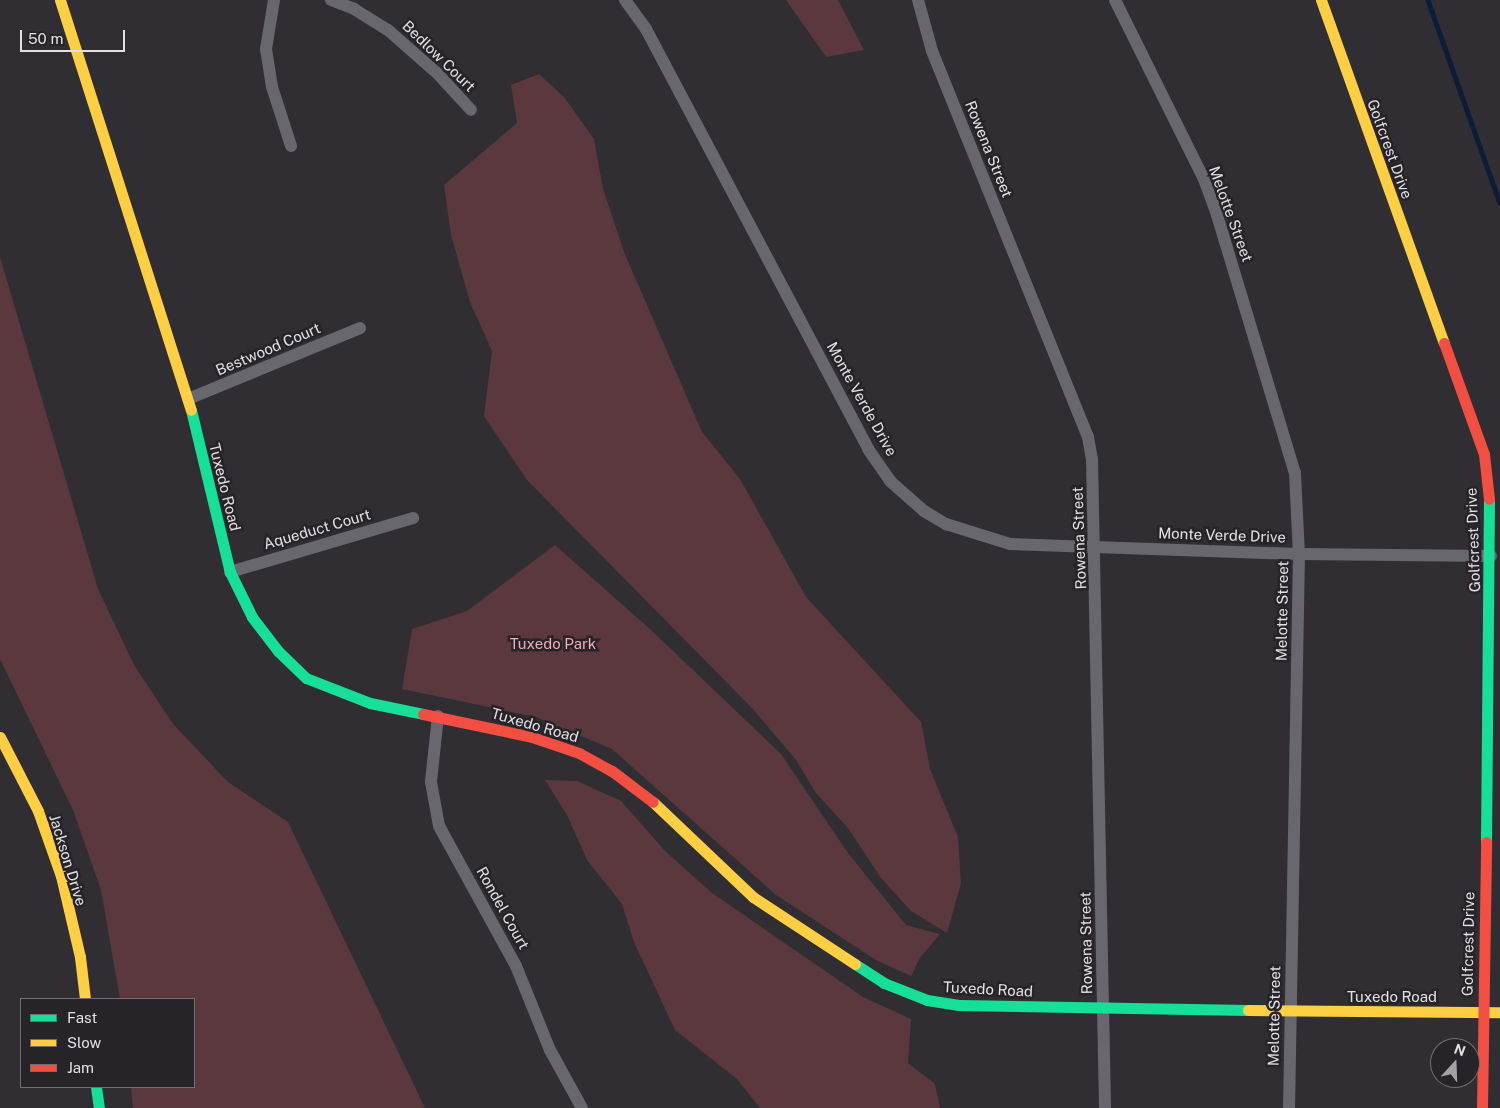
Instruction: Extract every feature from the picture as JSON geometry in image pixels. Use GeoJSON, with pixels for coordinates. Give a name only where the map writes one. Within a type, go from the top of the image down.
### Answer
{"type":"FeatureCollection","features":[{"type":"Feature","properties":{"kind":"street","name":"Tuxedo Road"},"geometry":{"type":"LineString","coordinates":[[60,0],[188,399],[230,572],[252,617],[278,651],[306,678],[370,703],[532,736],[579,752],[612,771],[650,800],[753,897],[884,984],[927,1000],[959,1005],[1103,1009],[1500,1012]]}},
{"type":"Feature","properties":{"kind":"street"},"geometry":{"type":"LineString","coordinates":[[274,0],[266,49],[272,87],[291,146]]}},
{"type":"Feature","properties":{"kind":"street","name":"Bedlow Court"},"geometry":{"type":"LineString","coordinates":[[331,0],[354,9],[388,30],[438,73],[471,110]]}},
{"type":"Feature","properties":{"kind":"street","name":"Monte Verde Drive"},"geometry":{"type":"LineString","coordinates":[[625,0],[646,29],[868,449],[890,480],[924,511],[946,524],[990,540],[1096,548],[1299,554],[1491,556]]}},
{"type":"Feature","properties":{"kind":"street","name":"Rowena Street"},"geometry":{"type":"LineString","coordinates":[[918,0],[932,51],[1088,437],[1092,459],[1096,548],[1105,1108]]}},
{"type":"Feature","properties":{"kind":"street","name":"Melotte Street"},"geometry":{"type":"LineString","coordinates":[[1115,0],[1204,179],[1218,215],[1295,473],[1299,554],[1289,1108]]}},
{"type":"Feature","properties":{"kind":"street","name":"Golfcrest Drive"},"geometry":{"type":"LineString","coordinates":[[1321,0],[1484,454],[1491,517],[1491,556],[1482,1012],[1482,1108]]}},
{"type":"Feature","properties":{"kind":"street","name":"Bestwood Court"},"geometry":{"type":"LineString","coordinates":[[188,399],[360,328]]}},
{"type":"Feature","properties":{"kind":"street","name":"Aqueduct Court"},"geometry":{"type":"LineString","coordinates":[[230,572],[413,518]]}},
{"type":"Feature","properties":{"kind":"street","name":"Rondel Court"},"geometry":{"type":"LineString","coordinates":[[438,716],[431,782],[439,826],[516,966],[550,1050],[582,1108]]}},
{"type":"Feature","properties":{"kind":"street","name":"Jackson Drive"},"geometry":{"type":"LineString","coordinates":[[0,737],[38,812],[61,876],[80,957],[85,998]]}},
{"type":"Feature","properties":{"kind":"street"},"geometry":{"type":"LineString","coordinates":[[96,1088],[99,1108]]}},
{"type":"Feature","properties":{"kind":"green space"},"geometry":{"type":"Polygon","coordinates":[[[786,0],[838,0],[864,50],[826,57],[786,0]]]}},
{"type":"Feature","properties":{"kind":"green space"},"geometry":{"type":"Polygon","coordinates":[[[539,74],[564,97],[594,139],[603,189],[624,252],[702,432],[740,479],[806,597],[921,722],[930,769],[958,837],[961,883],[947,933],[911,911],[881,878],[848,828],[816,793],[796,760],[752,708],[527,480],[484,416],[492,351],[470,302],[451,235],[444,185],[517,123],[511,85],[539,74]]]}},
{"type":"Feature","properties":{"kind":"green space"},"geometry":{"type":"Polygon","coordinates":[[[0,257],[98,589],[134,665],[173,724],[228,782],[288,822],[425,1108],[133,1108],[131,1088],[195,1088],[195,998],[120,998],[101,890],[73,810],[0,659],[0,257]]]}},
{"type":"Feature","properties":{"kind":"green space","name":"Tuxedo Park"},"geometry":{"type":"Polygon","coordinates":[[[555,545],[651,630],[781,754],[848,853],[906,925],[940,934],[920,958],[911,976],[876,960],[776,895],[612,749],[536,717],[402,689],[412,629],[467,611],[555,545]]]}},
{"type":"Feature","properties":{"kind":"green space"},"geometry":{"type":"Polygon","coordinates":[[[545,780],[577,781],[621,801],[666,852],[712,893],[863,997],[911,1019],[908,1063],[935,1084],[940,1108],[760,1108],[737,1079],[675,1030],[634,942],[622,904],[587,860],[567,815],[545,780]]]}},
{"type":"Feature","properties":{"kind":"waterway"},"geometry":{"type":"LineString","coordinates":[[1428,0],[1500,203]]}},
{"type":"Feature","properties":{"kind":"traffic: fast"},"geometry":{"type":"LineString","coordinates":[[191,410],[230,572],[252,617],[278,651],[306,678],[370,703],[423,714]]}},
{"type":"Feature","properties":{"kind":"traffic: fast"},"geometry":{"type":"LineString","coordinates":[[1486,842],[1489,499]]}},
{"type":"Feature","properties":{"kind":"traffic: fast"},"geometry":{"type":"LineString","coordinates":[[855,964],[884,983],[927,1000],[959,1005],[1248,1010]]}},
{"type":"Feature","properties":{"kind":"traffic: fast"},"geometry":{"type":"LineString","coordinates":[[96,1088],[99,1108]]}},
{"type":"Feature","properties":{"kind":"traffic: slow"},"geometry":{"type":"LineString","coordinates":[[60,0],[191,410]]}},
{"type":"Feature","properties":{"kind":"traffic: slow"},"geometry":{"type":"LineString","coordinates":[[1321,0],[1444,343]]}},
{"type":"Feature","properties":{"kind":"traffic: slow"},"geometry":{"type":"LineString","coordinates":[[0,737],[38,811],[61,876],[80,957],[85,998]]}},
{"type":"Feature","properties":{"kind":"traffic: slow"},"geometry":{"type":"LineString","coordinates":[[653,802],[753,897],[855,964]]}},
{"type":"Feature","properties":{"kind":"traffic: slow"},"geometry":{"type":"LineString","coordinates":[[1248,1010],[1500,1012]]}},
{"type":"Feature","properties":{"kind":"traffic: jam"},"geometry":{"type":"LineString","coordinates":[[1444,343],[1484,454],[1489,499]]}},
{"type":"Feature","properties":{"kind":"traffic: jam"},"geometry":{"type":"LineString","coordinates":[[423,714],[532,737],[579,753],[612,771],[653,802]]}},
{"type":"Feature","properties":{"kind":"traffic: jam"},"geometry":{"type":"LineString","coordinates":[[1482,1108],[1486,842]]}}]}
